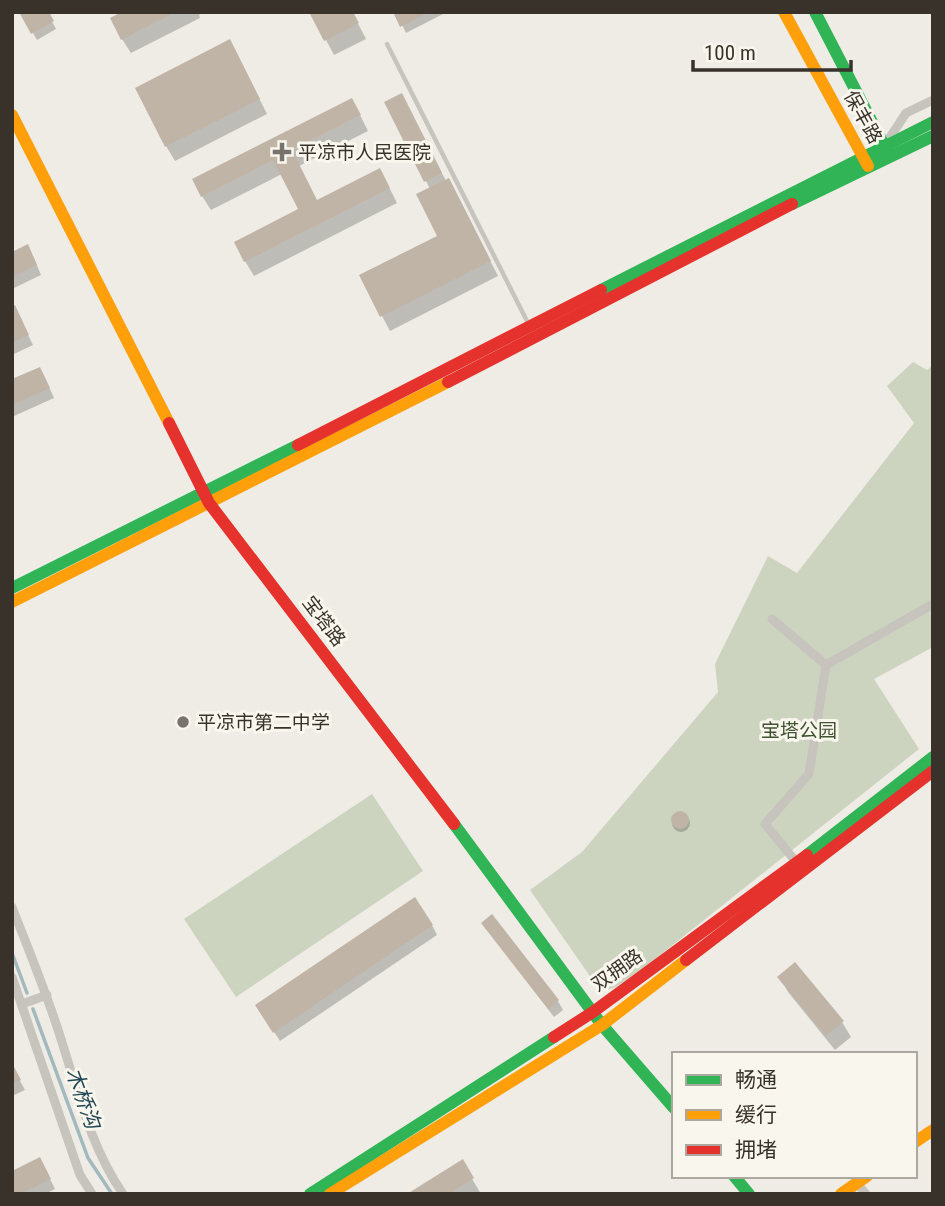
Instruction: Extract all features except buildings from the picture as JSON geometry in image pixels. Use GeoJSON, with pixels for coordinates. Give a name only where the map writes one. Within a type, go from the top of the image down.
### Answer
{"type":"FeatureCollection","features":[{"type":"Feature","properties":{"kind":"main road","name":"保丰路"},"geometry":{"type":"LineString","coordinates":[[784,12],[866,161]]}},
{"type":"Feature","properties":{"kind":"main road","name":"保丰路"},"geometry":{"type":"LineString","coordinates":[[814,12],[887,151]]}},
{"type":"Feature","properties":{"kind":"main road","name":"宝塔路"},"geometry":{"type":"LineString","coordinates":[[12,115],[206,498],[602,1025],[672,1106]]}},
{"type":"Feature","properties":{"kind":"main road"},"geometry":{"type":"LineString","coordinates":[[402,399],[530,327],[887,151],[933,122]]}},
{"type":"Feature","properties":{"kind":"main road"},"geometry":{"type":"LineString","coordinates":[[887,151],[933,136]]}},
{"type":"Feature","properties":{"kind":"main road"},"geometry":{"type":"LineString","coordinates":[[12,602],[206,498],[866,161]]}},
{"type":"Feature","properties":{"kind":"main road"},"geometry":{"type":"LineString","coordinates":[[12,588],[206,498]]}},
{"type":"Feature","properties":{"kind":"main road","name":"双拥路"},"geometry":{"type":"LineString","coordinates":[[310,1194],[593,1012],[797,863],[933,757]]}},
{"type":"Feature","properties":{"kind":"main road","name":"双拥路"},"geometry":{"type":"LineString","coordinates":[[330,1194],[602,1025],[933,771]]}},
{"type":"Feature","properties":{"kind":"main road"},"geometry":{"type":"LineString","coordinates":[[917,1141],[933,1130]]}},
{"type":"Feature","properties":{"kind":"main road"},"geometry":{"type":"LineString","coordinates":[[736,1178],[749,1194]]}},
{"type":"Feature","properties":{"kind":"main road"},"geometry":{"type":"LineString","coordinates":[[841,1194],[862,1179]]}},
{"type":"Feature","properties":{"kind":"street"},"geometry":{"type":"LineString","coordinates":[[887,151],[906,113],[933,100]]}},
{"type":"Feature","properties":{"kind":"street"},"geometry":{"type":"LineString","coordinates":[[826,665],[933,604]]}},
{"type":"Feature","properties":{"kind":"street"},"geometry":{"type":"LineString","coordinates":[[772,619],[826,665]]}},
{"type":"Feature","properties":{"kind":"street"},"geometry":{"type":"LineString","coordinates":[[797,863],[765,824],[809,774],[826,665]]}},
{"type":"Feature","properties":{"kind":"street"},"geometry":{"type":"LineString","coordinates":[[12,907],[47,995],[96,1145],[106,1170],[122,1194]]}},
{"type":"Feature","properties":{"kind":"street"},"geometry":{"type":"LineString","coordinates":[[12,976],[80,1175],[92,1194]]}},
{"type":"Feature","properties":{"kind":"street"},"geometry":{"type":"LineString","coordinates":[[22,1004],[47,995]]}},
{"type":"Feature","properties":{"kind":"street"},"geometry":{"type":"LineString","coordinates":[[862,1179],[866,1194]]}},
{"type":"Feature","properties":{"kind":"lane"},"geometry":{"type":"LineString","coordinates":[[387,44],[530,327]]}},
{"type":"Feature","properties":{"kind":"green space","name":"宝塔公园"},"geometry":{"type":"Polygon","coordinates":[[[913,362],[927,370],[933,365],[933,647],[874,679],[919,749],[645,967],[616,987],[601,992],[530,890],[582,852],[718,692],[715,664],[768,556],[797,573],[914,423],[887,386],[913,362]]]}},
{"type":"Feature","properties":{"kind":"green space"},"geometry":{"type":"Polygon","coordinates":[[[372,794],[423,871],[236,997],[184,919],[372,794]]]}},
{"type":"Feature","properties":{"kind":"waterway","name":"木桥沟"},"geometry":{"type":"LineString","coordinates":[[12,953],[27,993]]}},
{"type":"Feature","properties":{"kind":"waterway","name":"木桥沟"},"geometry":{"type":"LineString","coordinates":[[33,1009],[88,1158],[112,1194]]}},
{"type":"Feature","properties":{"kind":"traffic: fast"},"geometry":{"type":"LineString","coordinates":[[815,12],[888,153]]}},
{"type":"Feature","properties":{"kind":"traffic: fast"},"geometry":{"type":"LineString","coordinates":[[601,290],[933,122]]}},
{"type":"Feature","properties":{"kind":"traffic: fast"},"geometry":{"type":"LineString","coordinates":[[792,204],[933,136]]}},
{"type":"Feature","properties":{"kind":"traffic: fast"},"geometry":{"type":"LineString","coordinates":[[12,588],[298,445]]}},
{"type":"Feature","properties":{"kind":"traffic: fast"},"geometry":{"type":"LineString","coordinates":[[807,855],[933,757]]}},
{"type":"Feature","properties":{"kind":"traffic: fast"},"geometry":{"type":"LineString","coordinates":[[454,824],[602,1025],[672,1106]]}},
{"type":"Feature","properties":{"kind":"traffic: fast"},"geometry":{"type":"LineString","coordinates":[[310,1194],[554,1037]]}},
{"type":"Feature","properties":{"kind":"traffic: fast"},"geometry":{"type":"LineString","coordinates":[[736,1178],[749,1194]]}},
{"type":"Feature","properties":{"kind":"traffic: slow"},"geometry":{"type":"LineString","coordinates":[[784,12],[868,166]]}},
{"type":"Feature","properties":{"kind":"traffic: slow"},"geometry":{"type":"LineString","coordinates":[[12,115],[169,423]]}},
{"type":"Feature","properties":{"kind":"traffic: slow"},"geometry":{"type":"LineString","coordinates":[[12,602],[448,382]]}},
{"type":"Feature","properties":{"kind":"traffic: slow"},"geometry":{"type":"LineString","coordinates":[[330,1194],[602,1025],[686,960]]}},
{"type":"Feature","properties":{"kind":"traffic: slow"},"geometry":{"type":"LineString","coordinates":[[917,1141],[933,1130]]}},
{"type":"Feature","properties":{"kind":"traffic: slow"},"geometry":{"type":"LineString","coordinates":[[841,1194],[864,1178]]}},
{"type":"Feature","properties":{"kind":"traffic: jam"},"geometry":{"type":"LineString","coordinates":[[448,382],[792,204]]}},
{"type":"Feature","properties":{"kind":"traffic: jam"},"geometry":{"type":"LineString","coordinates":[[298,445],[601,290]]}},
{"type":"Feature","properties":{"kind":"traffic: jam"},"geometry":{"type":"LineString","coordinates":[[169,423],[209,503],[454,824]]}},
{"type":"Feature","properties":{"kind":"traffic: jam"},"geometry":{"type":"LineString","coordinates":[[686,960],[933,771]]}},
{"type":"Feature","properties":{"kind":"traffic: jam"},"geometry":{"type":"LineString","coordinates":[[554,1037],[593,1012],[807,855]]}},
{"type":"Feature","properties":{"kind":"place","name":"平凉市人民医院"},"geometry":{"type":"Point","coordinates":[282,152]}},
{"type":"Feature","properties":{"kind":"place","name":"平凉市第二中学"},"geometry":{"type":"Point","coordinates":[183,722]}}]}
